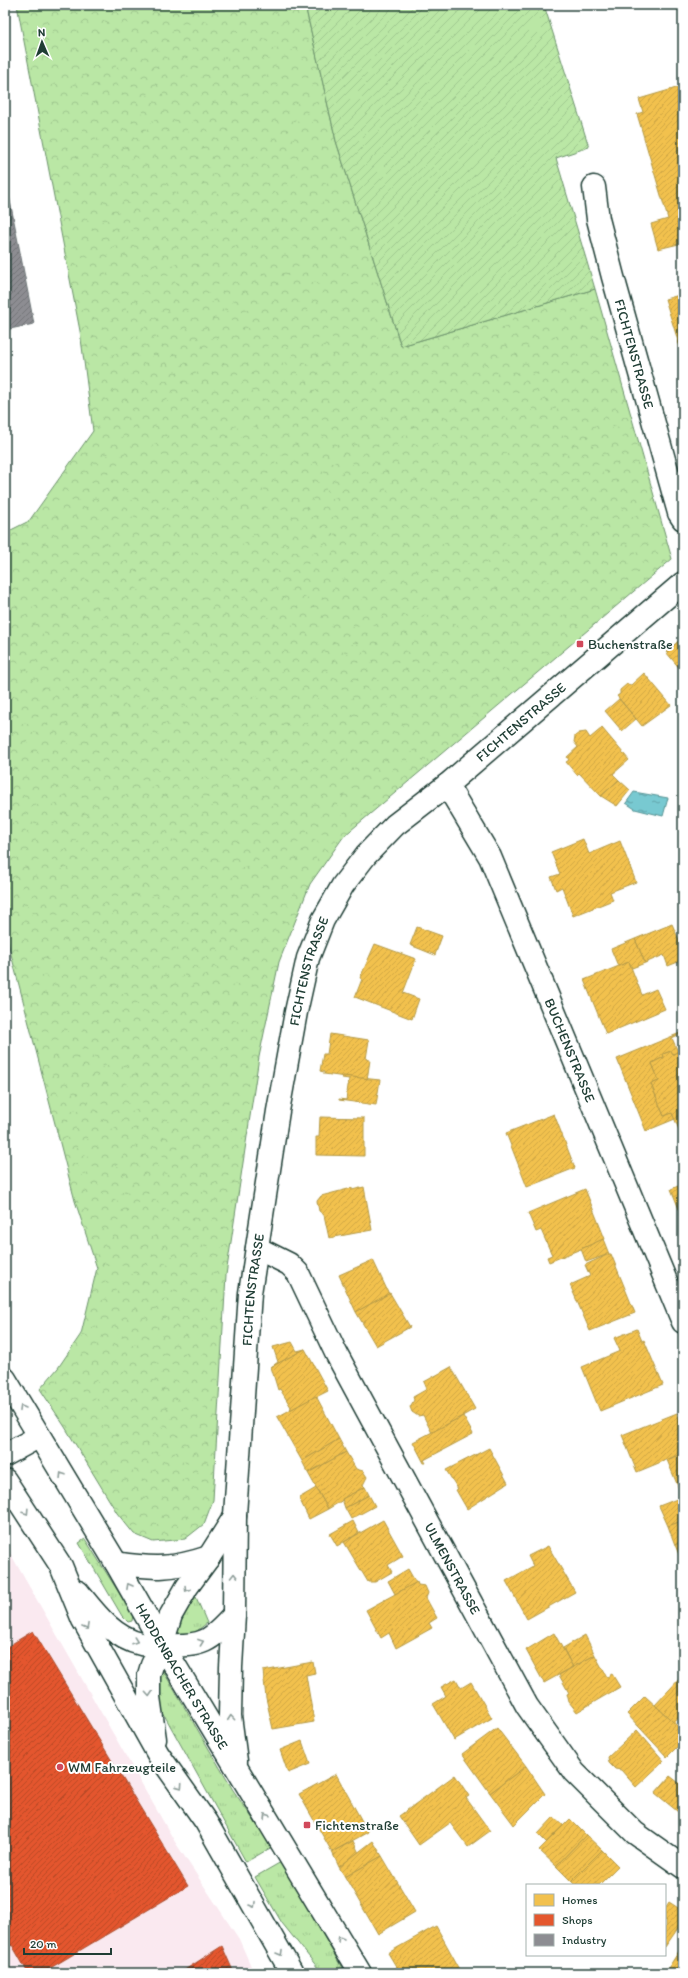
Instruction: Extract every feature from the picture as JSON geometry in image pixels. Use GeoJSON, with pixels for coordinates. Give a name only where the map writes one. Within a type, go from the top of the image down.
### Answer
{"type":"FeatureCollection","features":[{"type":"Feature","properties":{"kind":"street","name":"FICHTENSTRASSE"},"geometry":{"type":"LineString","coordinates":[[594,187],[598,219],[613,278],[679,513],[683,519]]}},
{"type":"Feature","properties":{"kind":"street","name":"FICHTENSTRASSE"},"geometry":{"type":"LineString","coordinates":[[238,1770],[230,1716],[230,1667],[234,1615],[235,1515],[250,1293],[278,1111],[296,1012],[308,958],[323,920],[343,885],[366,855],[395,824],[447,785],[683,583]]}},
{"type":"Feature","properties":{"kind":"street","name":"BUCHENSTRASSE"},"geometry":{"type":"LineString","coordinates":[[447,785],[490,857],[683,1322]]}},
{"type":"Feature","properties":{"kind":"street","name":"ULMENSTRASSE"},"geometry":{"type":"LineString","coordinates":[[257,1248],[289,1264],[298,1273],[336,1352],[532,1712],[574,1772],[635,1833],[683,1867]]}},
{"type":"Feature","properties":{"kind":"street","name":"HADDENBACHER STRASSE"},"geometry":{"type":"LineString","coordinates":[[5,1379],[360,1973]]}},
{"type":"Feature","properties":{"kind":"street"},"geometry":{"type":"LineString","coordinates":[[5,1455],[38,1436]]}},
{"type":"Feature","properties":{"kind":"street"},"geometry":{"type":"LineString","coordinates":[[5,1480],[52,1552],[66,1577],[83,1620],[158,1754],[206,1822],[292,1973]]}},
{"type":"Feature","properties":{"kind":"street","name":"FICHTENSTRASSE"},"geometry":{"type":"LineString","coordinates":[[158,1754],[150,1711],[148,1685],[152,1665],[162,1644],[171,1615],[187,1587],[209,1557],[235,1515]]}},
{"type":"Feature","properties":{"kind":"street"},"geometry":{"type":"LineString","coordinates":[[116,1563],[142,1567],[182,1566],[209,1557]]}},
{"type":"Feature","properties":{"kind":"street"},"geometry":{"type":"LineString","coordinates":[[66,1577],[96,1614],[113,1630],[128,1639],[141,1644],[185,1646],[198,1644],[219,1631],[234,1615]]}},
{"type":"Feature","properties":{"kind":"shaded area","name":"WM Fahrzeugteile"},"geometry":{"type":"Polygon","coordinates":[[[5,1544],[175,1842],[239,1939],[254,1973],[5,1973],[5,1544]]]}},
{"type":"Feature","properties":{"kind":"green space"},"geometry":{"type":"Polygon","coordinates":[[[17,5],[305,5],[336,141],[401,346],[595,289],[672,559],[344,836],[310,884],[279,962],[259,1057],[226,1275],[213,1500],[204,1524],[185,1539],[153,1542],[134,1534],[117,1513],[40,1389],[58,1368],[81,1334],[97,1268],[75,1201],[5,931],[5,533],[29,521],[93,431],[80,331],[17,5]]]}},
{"type":"Feature","properties":{"kind":"green space"},"geometry":{"type":"Polygon","coordinates":[[[305,5],[544,5],[589,147],[556,158],[595,289],[401,346],[336,141],[305,5]]]}},
{"type":"Feature","properties":{"kind":"green space"},"geometry":{"type":"Polygon","coordinates":[[[85,1539],[133,1615],[132,1621],[128,1622],[122,1616],[79,1543],[85,1539]]]}},
{"type":"Feature","properties":{"kind":"green space"},"geometry":{"type":"Polygon","coordinates":[[[196,1597],[207,1623],[193,1634],[180,1636],[177,1632],[176,1624],[196,1597]]]}},
{"type":"Feature","properties":{"kind":"green space"},"geometry":{"type":"Polygon","coordinates":[[[157,1669],[162,1669],[233,1790],[272,1847],[246,1862],[162,1711],[159,1704],[157,1669]]]}},
{"type":"Feature","properties":{"kind":"green space"},"geometry":{"type":"Polygon","coordinates":[[[281,1862],[342,1968],[337,1973],[322,1973],[282,1923],[255,1877],[281,1862]]]}},
{"type":"Feature","properties":{"kind":"water"},"geometry":{"type":"Polygon","coordinates":[[[634,792],[668,798],[663,816],[635,809],[626,803],[634,792]]]}},
{"type":"Feature","properties":{"kind":"building: Homes"},"geometry":{"type":"Polygon","coordinates":[[[683,86],[683,243],[658,249],[651,224],[668,219],[637,114],[643,112],[639,99],[683,86]]]}},
{"type":"Feature","properties":{"kind":"building: Homes"},"geometry":{"type":"Polygon","coordinates":[[[683,294],[683,357],[665,299],[683,294]]]}},
{"type":"Feature","properties":{"kind":"building: Homes"},"geometry":{"type":"Polygon","coordinates":[[[683,637],[683,669],[681,670],[666,652],[683,637]]]}},
{"type":"Feature","properties":{"kind":"building: Homes"},"geometry":{"type":"Polygon","coordinates":[[[644,673],[671,705],[642,726],[617,696],[620,694],[620,690],[627,684],[631,685],[644,673]]]}},
{"type":"Feature","properties":{"kind":"building: Homes"},"geometry":{"type":"Polygon","coordinates":[[[619,699],[636,719],[622,731],[605,711],[619,699]]]}},
{"type":"Feature","properties":{"kind":"building: Homes"},"geometry":{"type":"Polygon","coordinates":[[[602,728],[629,760],[613,774],[619,780],[601,796],[579,773],[577,775],[566,762],[569,760],[567,757],[578,747],[574,742],[575,736],[579,733],[586,732],[590,738],[602,728]]]}},
{"type":"Feature","properties":{"kind":"building: Homes"},"geometry":{"type":"Polygon","coordinates":[[[619,780],[630,790],[617,806],[601,796],[619,780]]]}},
{"type":"Feature","properties":{"kind":"building: Homes"},"geometry":{"type":"Polygon","coordinates":[[[583,839],[589,854],[620,841],[636,882],[610,892],[613,900],[573,916],[562,887],[556,890],[551,877],[560,874],[551,852],[583,839]]]}},
{"type":"Feature","properties":{"kind":"building: Homes"},"geometry":{"type":"Polygon","coordinates":[[[672,924],[683,949],[683,960],[668,966],[664,955],[645,963],[635,939],[672,924]]]}},
{"type":"Feature","properties":{"kind":"building: Homes"},"geometry":{"type":"Polygon","coordinates":[[[417,927],[442,936],[435,955],[410,945],[417,927]]]}},
{"type":"Feature","properties":{"kind":"building: Homes"},"geometry":{"type":"Polygon","coordinates":[[[635,939],[645,963],[632,968],[629,962],[618,966],[611,949],[635,939]]]}},
{"type":"Feature","properties":{"kind":"building: Homes"},"geometry":{"type":"Polygon","coordinates":[[[375,944],[416,959],[403,993],[419,999],[412,1019],[355,997],[362,979],[360,978],[375,944]]]}},
{"type":"Feature","properties":{"kind":"building: Homes"},"geometry":{"type":"Polygon","coordinates":[[[629,962],[642,995],[656,989],[665,1009],[606,1034],[584,980],[629,962]]]}},
{"type":"Feature","properties":{"kind":"building: Homes"},"geometry":{"type":"Polygon","coordinates":[[[680,1033],[672,1038],[678,1052],[673,1054],[671,1051],[663,1054],[664,1057],[652,1063],[659,1081],[651,1084],[664,1116],[672,1113],[675,1119],[646,1131],[617,1059],[680,1033]]]}},
{"type":"Feature","properties":{"kind":"building: Homes"},"geometry":{"type":"Polygon","coordinates":[[[330,1034],[369,1040],[366,1059],[370,1060],[367,1080],[324,1074],[324,1072],[320,1071],[323,1054],[327,1054],[330,1034]]]}},
{"type":"Feature","properties":{"kind":"building: Homes"},"geometry":{"type":"Polygon","coordinates":[[[683,1050],[683,1139],[672,1113],[664,1116],[651,1084],[659,1081],[652,1063],[664,1057],[663,1054],[671,1051],[673,1054],[683,1050]]]}},
{"type":"Feature","properties":{"kind":"building: Homes"},"geometry":{"type":"Polygon","coordinates":[[[343,1076],[380,1080],[376,1105],[339,1100],[346,1100],[349,1079],[342,1078],[343,1076]]]}},
{"type":"Feature","properties":{"kind":"building: Homes"},"geometry":{"type":"Polygon","coordinates":[[[554,1114],[575,1168],[527,1187],[506,1133],[554,1114]]]}},
{"type":"Feature","properties":{"kind":"building: Homes"},"geometry":{"type":"Polygon","coordinates":[[[320,1117],[364,1118],[364,1156],[316,1155],[316,1137],[319,1137],[320,1117]]]}},
{"type":"Feature","properties":{"kind":"building: Homes"},"geometry":{"type":"Polygon","coordinates":[[[683,1184],[683,1219],[671,1189],[683,1184]]]}},
{"type":"Feature","properties":{"kind":"building: Homes"},"geometry":{"type":"Polygon","coordinates":[[[364,1187],[372,1230],[329,1238],[324,1215],[319,1211],[317,1201],[321,1196],[352,1188],[352,1190],[364,1187]]]}},
{"type":"Feature","properties":{"kind":"building: Homes"},"geometry":{"type":"Polygon","coordinates":[[[585,1189],[605,1239],[549,1262],[547,1257],[552,1255],[541,1230],[536,1232],[528,1213],[585,1189]]]}},
{"type":"Feature","properties":{"kind":"building: Homes"},"geometry":{"type":"Polygon","coordinates":[[[603,1239],[609,1254],[586,1262],[581,1249],[603,1239]]]}},
{"type":"Feature","properties":{"kind":"building: Homes"},"geometry":{"type":"Polygon","coordinates":[[[611,1254],[635,1313],[590,1331],[570,1285],[590,1276],[585,1265],[611,1254]]]}},
{"type":"Feature","properties":{"kind":"building: Homes"},"geometry":{"type":"Polygon","coordinates":[[[373,1260],[389,1294],[356,1312],[339,1275],[373,1260]]]}},
{"type":"Feature","properties":{"kind":"building: Homes"},"geometry":{"type":"Polygon","coordinates":[[[390,1293],[410,1327],[376,1346],[356,1312],[390,1293]]]}},
{"type":"Feature","properties":{"kind":"building: Homes"},"geometry":{"type":"Polygon","coordinates":[[[637,1329],[642,1341],[644,1340],[663,1385],[600,1411],[582,1367],[620,1351],[614,1338],[637,1329]]]}},
{"type":"Feature","properties":{"kind":"building: Homes"},"geometry":{"type":"Polygon","coordinates":[[[292,1342],[297,1351],[305,1349],[271,1367],[278,1362],[273,1347],[292,1342]]]}},
{"type":"Feature","properties":{"kind":"building: Homes"},"geometry":{"type":"Polygon","coordinates":[[[305,1349],[328,1391],[290,1410],[291,1407],[280,1389],[278,1390],[271,1367],[305,1349]]]}},
{"type":"Feature","properties":{"kind":"building: Homes"},"geometry":{"type":"Polygon","coordinates":[[[451,1367],[475,1409],[432,1433],[423,1415],[418,1416],[412,1412],[410,1407],[414,1400],[413,1397],[427,1389],[424,1382],[451,1367]]]}},
{"type":"Feature","properties":{"kind":"building: Homes"},"geometry":{"type":"Polygon","coordinates":[[[316,1396],[339,1439],[302,1461],[277,1417],[316,1396]]]}},
{"type":"Feature","properties":{"kind":"building: Homes"},"geometry":{"type":"Polygon","coordinates":[[[677,1413],[683,1428],[683,1453],[637,1472],[622,1435],[677,1413]]]}},
{"type":"Feature","properties":{"kind":"building: Homes"},"geometry":{"type":"Polygon","coordinates":[[[463,1416],[473,1434],[424,1460],[426,1463],[424,1463],[413,1442],[463,1416]]]}},
{"type":"Feature","properties":{"kind":"building: Homes"},"geometry":{"type":"Polygon","coordinates":[[[339,1439],[346,1452],[308,1473],[302,1461],[339,1439]]]}},
{"type":"Feature","properties":{"kind":"building: Homes"},"geometry":{"type":"Polygon","coordinates":[[[489,1448],[508,1483],[467,1509],[456,1490],[458,1489],[446,1470],[489,1448]]]}},
{"type":"Feature","properties":{"kind":"building: Homes"},"geometry":{"type":"Polygon","coordinates":[[[346,1452],[356,1469],[363,1471],[367,1477],[363,1485],[365,1487],[342,1499],[343,1500],[328,1509],[308,1473],[346,1452]]]}},
{"type":"Feature","properties":{"kind":"building: Homes"},"geometry":{"type":"Polygon","coordinates":[[[683,1453],[683,1481],[677,1484],[667,1460],[683,1453]]]}},
{"type":"Feature","properties":{"kind":"building: Homes"},"geometry":{"type":"Polygon","coordinates":[[[683,1481],[683,1497],[682,1497],[677,1484],[683,1481]]]}},
{"type":"Feature","properties":{"kind":"building: Homes"},"geometry":{"type":"Polygon","coordinates":[[[365,1487],[369,1495],[345,1508],[342,1499],[365,1487]]]}},
{"type":"Feature","properties":{"kind":"building: Homes"},"geometry":{"type":"Polygon","coordinates":[[[316,1488],[328,1509],[309,1519],[299,1498],[316,1488]]]}},
{"type":"Feature","properties":{"kind":"building: Homes"},"geometry":{"type":"Polygon","coordinates":[[[369,1495],[375,1506],[351,1519],[345,1508],[369,1495]]]}},
{"type":"Feature","properties":{"kind":"building: Homes"},"geometry":{"type":"Polygon","coordinates":[[[682,1497],[683,1524],[682,1521],[668,1526],[659,1506],[682,1497]]]}},
{"type":"Feature","properties":{"kind":"building: Homes"},"geometry":{"type":"Polygon","coordinates":[[[383,1520],[403,1556],[388,1565],[392,1572],[375,1582],[368,1582],[344,1542],[383,1520]]]}},
{"type":"Feature","properties":{"kind":"building: Homes"},"geometry":{"type":"Polygon","coordinates":[[[353,1521],[359,1533],[337,1546],[330,1534],[353,1521]]]}},
{"type":"Feature","properties":{"kind":"building: Homes"},"geometry":{"type":"Polygon","coordinates":[[[682,1521],[683,1541],[675,1545],[668,1526],[682,1521]]]}},
{"type":"Feature","properties":{"kind":"building: Homes"},"geometry":{"type":"Polygon","coordinates":[[[683,1541],[683,1564],[675,1545],[683,1541]]]}},
{"type":"Feature","properties":{"kind":"building: Homes"},"geometry":{"type":"Polygon","coordinates":[[[548,1546],[575,1592],[527,1619],[506,1581],[533,1566],[528,1556],[548,1546]]]}},
{"type":"Feature","properties":{"kind":"building: Homes"},"geometry":{"type":"Polygon","coordinates":[[[408,1569],[416,1583],[395,1594],[388,1581],[408,1569]]]}},
{"type":"Feature","properties":{"kind":"building: Homes"},"geometry":{"type":"Polygon","coordinates":[[[417,1582],[418,1585],[425,1586],[428,1593],[426,1598],[437,1618],[429,1623],[432,1628],[396,1648],[389,1633],[381,1638],[366,1610],[417,1582]]]}},
{"type":"Feature","properties":{"kind":"building: Homes"},"geometry":{"type":"Polygon","coordinates":[[[554,1633],[573,1667],[544,1683],[526,1650],[554,1633]]]}},
{"type":"Feature","properties":{"kind":"building: Homes"},"geometry":{"type":"Polygon","coordinates":[[[585,1635],[595,1655],[573,1667],[563,1648],[585,1635]]]}},
{"type":"Feature","properties":{"kind":"building: Homes"},"geometry":{"type":"Polygon","coordinates":[[[595,1655],[607,1677],[612,1674],[620,1687],[577,1712],[569,1702],[567,1694],[569,1693],[559,1675],[595,1655]]]}},
{"type":"Feature","properties":{"kind":"building: Homes"},"geometry":{"type":"Polygon","coordinates":[[[313,1662],[315,1673],[306,1675],[314,1722],[273,1729],[266,1698],[263,1671],[313,1662]]]}},
{"type":"Feature","properties":{"kind":"building: Homes"},"geometry":{"type":"Polygon","coordinates":[[[683,1675],[683,1713],[674,1723],[655,1705],[683,1675]]]}},
{"type":"Feature","properties":{"kind":"building: Homes"},"geometry":{"type":"Polygon","coordinates":[[[456,1679],[461,1688],[471,1682],[492,1718],[454,1740],[433,1704],[446,1696],[441,1687],[456,1679]]]}},
{"type":"Feature","properties":{"kind":"building: Homes"},"geometry":{"type":"Polygon","coordinates":[[[645,1696],[683,1731],[683,1741],[667,1757],[627,1714],[645,1696]]]}},
{"type":"Feature","properties":{"kind":"building: Homes"},"geometry":{"type":"Polygon","coordinates":[[[497,1728],[526,1766],[490,1793],[462,1754],[497,1728]]]}},
{"type":"Feature","properties":{"kind":"building: Homes"},"geometry":{"type":"Polygon","coordinates":[[[637,1730],[664,1761],[636,1787],[621,1770],[615,1769],[609,1763],[608,1757],[637,1730]]]}},
{"type":"Feature","properties":{"kind":"building: Homes"},"geometry":{"type":"Polygon","coordinates":[[[302,1741],[310,1764],[288,1773],[280,1750],[302,1741]]]}},
{"type":"Feature","properties":{"kind":"building: Homes"},"geometry":{"type":"Polygon","coordinates":[[[526,1766],[545,1794],[514,1825],[490,1793],[526,1766]]]}},
{"type":"Feature","properties":{"kind":"building: Homes"},"geometry":{"type":"Polygon","coordinates":[[[336,1774],[368,1832],[332,1852],[299,1794],[336,1774]]]}},
{"type":"Feature","properties":{"kind":"building: Homes"},"geometry":{"type":"Polygon","coordinates":[[[455,1775],[469,1796],[466,1798],[490,1831],[468,1847],[450,1823],[419,1845],[399,1816],[455,1775]]]}},
{"type":"Feature","properties":{"kind":"building: Homes"},"geometry":{"type":"Polygon","coordinates":[[[670,1776],[683,1786],[683,1816],[655,1793],[670,1776]]]}},
{"type":"Feature","properties":{"kind":"building: Homes"},"geometry":{"type":"Polygon","coordinates":[[[554,1817],[564,1826],[547,1843],[538,1834],[554,1817]]]}},
{"type":"Feature","properties":{"kind":"building: Homes"},"geometry":{"type":"Polygon","coordinates":[[[570,1819],[586,1835],[556,1866],[539,1850],[570,1819]]]}},
{"type":"Feature","properties":{"kind":"building: Homes"},"geometry":{"type":"Polygon","coordinates":[[[586,1835],[602,1850],[571,1881],[556,1866],[586,1835]]]}},
{"type":"Feature","properties":{"kind":"building: Homes"},"geometry":{"type":"Polygon","coordinates":[[[353,1841],[359,1853],[339,1867],[332,1852],[353,1841]]]}},
{"type":"Feature","properties":{"kind":"building: Homes"},"geometry":{"type":"Polygon","coordinates":[[[373,1841],[382,1856],[345,1877],[339,1867],[373,1841]]]}},
{"type":"Feature","properties":{"kind":"building: Homes"},"geometry":{"type":"Polygon","coordinates":[[[602,1850],[618,1866],[600,1884],[574,1884],[571,1881],[602,1850]]]}},
{"type":"Feature","properties":{"kind":"building: Homes"},"geometry":{"type":"Polygon","coordinates":[[[382,1856],[415,1912],[378,1934],[345,1877],[382,1856]]]}},
{"type":"Feature","properties":{"kind":"building: Homes"},"geometry":{"type":"Polygon","coordinates":[[[669,1902],[683,1911],[683,1921],[666,1946],[666,1906],[669,1902]]]}},
{"type":"Feature","properties":{"kind":"building: Homes"},"geometry":{"type":"Polygon","coordinates":[[[436,1926],[462,1973],[400,1973],[388,1953],[436,1926]]]}},
{"type":"Feature","properties":{"kind":"building: Homes"},"geometry":{"type":"Polygon","coordinates":[[[683,1945],[683,1973],[665,1973],[683,1945]]]}},
{"type":"Feature","properties":{"kind":"building: Shops","name":"WM Fahrzeugteile"},"geometry":{"type":"Polygon","coordinates":[[[33,1631],[188,1886],[42,1973],[28,1973],[12,1945],[5,1950],[5,1648],[33,1631]]]}},
{"type":"Feature","properties":{"kind":"building: Shops"},"geometry":{"type":"Polygon","coordinates":[[[222,1946],[234,1973],[180,1973],[222,1946]]]}},
{"type":"Feature","properties":{"kind":"building: Industry"},"geometry":{"type":"Polygon","coordinates":[[[5,175],[34,324],[5,330],[5,175]]]}},
{"type":"Feature","properties":{"kind":"place","name":"Buchenstraße"},"geometry":{"type":"Point","coordinates":[580,644]}},
{"type":"Feature","properties":{"kind":"place","name":"WM Fahrzeugteile"},"geometry":{"type":"Point","coordinates":[60,1767]}},
{"type":"Feature","properties":{"kind":"place","name":"Fichtenstraße"},"geometry":{"type":"Point","coordinates":[307,1825]}}]}
